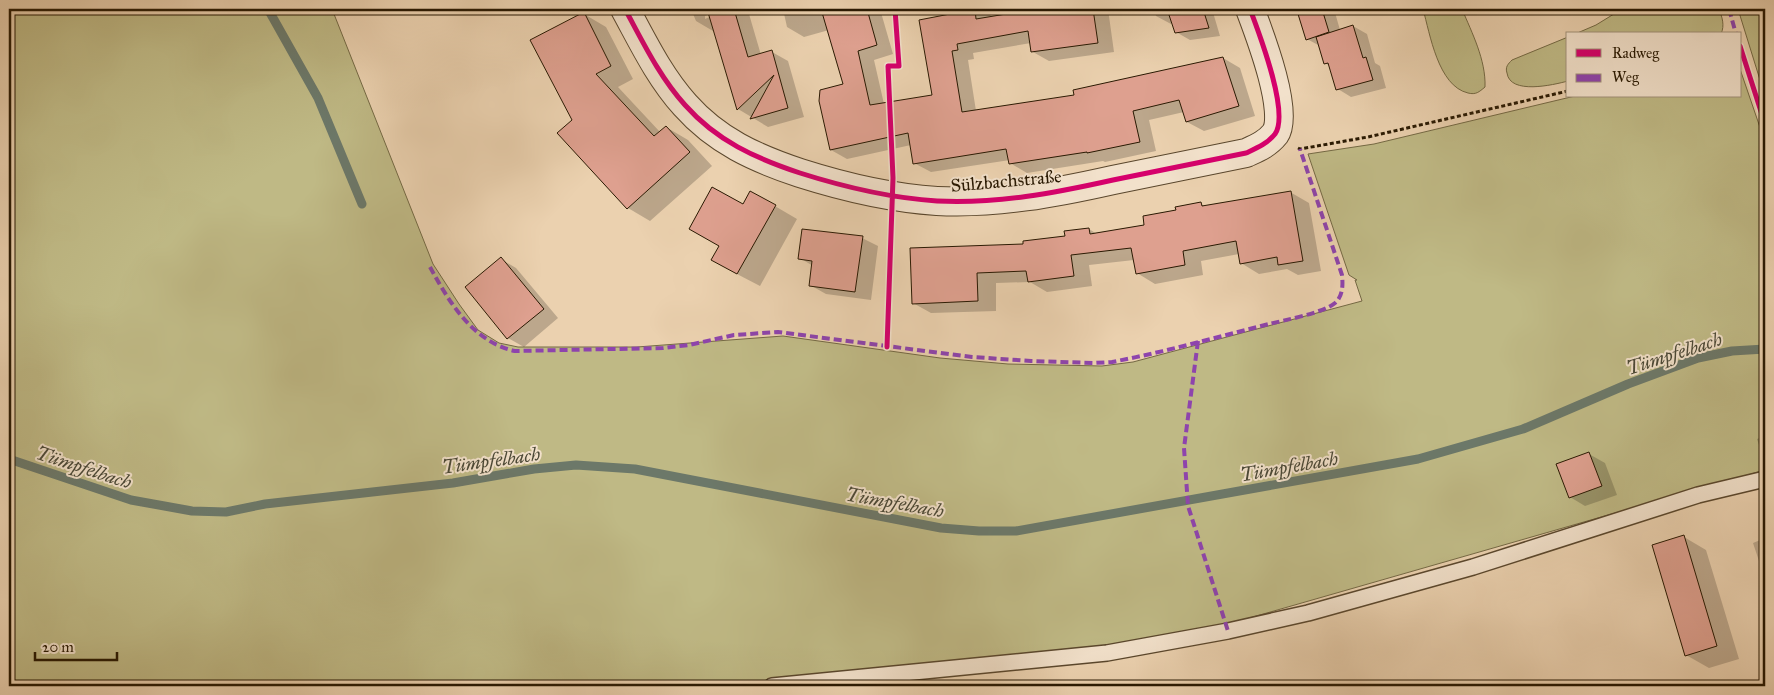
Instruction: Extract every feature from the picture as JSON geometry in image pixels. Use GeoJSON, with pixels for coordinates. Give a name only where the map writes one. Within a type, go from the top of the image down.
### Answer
{"type":"FeatureCollection","features":[{"type":"Feature","properties":{"kind":"street","name":"Sülzbachstraße"},"geometry":{"type":"LineString","coordinates":[[625,9],[657,69],[685,106],[725,141],[768,162],[829,182],[892,196],[938,201],[990,200],[1041,196],[1246,153],[1263,145],[1276,133]]}},
{"type":"Feature","properties":{"kind":"street"},"geometry":{"type":"LineString","coordinates":[[1250,9],[1276,90],[1279,116],[1276,133]]}},
{"type":"Feature","properties":{"kind":"lane"},"geometry":{"type":"LineString","coordinates":[[772,686],[1107,653],[1228,631],[1308,613],[1464,570],[1698,495],[1765,479]]}},
{"type":"Feature","properties":{"kind":"path"},"geometry":{"type":"LineString","coordinates":[[1276,133],[1300,149],[1368,137],[1566,91]]}},
{"type":"Feature","properties":{"kind":"shaded area"},"geometry":{"type":"Polygon","coordinates":[[[9,9],[332,9],[433,264],[478,330],[499,343],[518,347],[637,347],[783,336],[940,358],[1008,364],[1102,366],[1133,362],[1362,301],[1355,280],[1357,280],[1349,275],[1308,154],[1374,144],[1567,98],[1742,98],[1742,75],[1765,142],[1765,470],[1232,623],[1111,645],[735,686],[9,686],[9,9]]]}},
{"type":"Feature","properties":{"kind":"shaded area"},"geometry":{"type":"Polygon","coordinates":[[[1423,9],[1462,9],[1478,47],[1483,67],[1485,87],[1479,92],[1473,94],[1458,88],[1442,70],[1432,45],[1423,9]]]}},
{"type":"Feature","properties":{"kind":"shaded area"},"geometry":{"type":"Polygon","coordinates":[[[1622,9],[1719,9],[1723,21],[1722,32],[1580,32],[1596,25],[1622,9]]]}},
{"type":"Feature","properties":{"kind":"shaded area"},"geometry":{"type":"Polygon","coordinates":[[[1738,9],[1762,9],[1765,18],[1765,96],[1738,9]]]}},
{"type":"Feature","properties":{"kind":"shaded area"},"geometry":{"type":"Polygon","coordinates":[[[1566,38],[1566,82],[1533,87],[1516,84],[1510,80],[1506,69],[1512,60],[1566,38]]]}},
{"type":"Feature","properties":{"kind":"building"},"geometry":{"type":"Polygon","coordinates":[[[707,9],[734,9],[748,57],[772,50],[788,108],[750,119],[774,75],[737,110],[707,9]]]}},
{"type":"Feature","properties":{"kind":"building"},"geometry":{"type":"Polygon","coordinates":[[[821,9],[867,9],[877,45],[858,51],[870,105],[932,95],[919,20],[950,14],[949,9],[975,9],[976,19],[1036,9],[1093,9],[1098,43],[1031,52],[1028,31],[957,44],[958,50],[952,51],[962,112],[1074,95],[1073,90],[1223,57],[1239,106],[1186,122],[1179,100],[1133,111],[1140,142],[1087,153],[1009,164],[1006,149],[913,164],[908,133],[830,150],[819,101],[820,90],[843,84],[821,9]]]}},
{"type":"Feature","properties":{"kind":"building"},"geometry":{"type":"Polygon","coordinates":[[[1167,9],[1203,9],[1209,28],[1175,33],[1167,9]]]}},
{"type":"Feature","properties":{"kind":"building"},"geometry":{"type":"Polygon","coordinates":[[[1322,9],[1329,32],[1306,40],[1298,14],[1322,9]]]}},
{"type":"Feature","properties":{"kind":"building"},"geometry":{"type":"Polygon","coordinates":[[[584,12],[611,66],[596,74],[654,136],[666,126],[690,152],[627,209],[557,133],[572,120],[530,40],[584,12]]]}},
{"type":"Feature","properties":{"kind":"building"},"geometry":{"type":"Polygon","coordinates":[[[1353,25],[1363,58],[1366,57],[1373,80],[1336,90],[1328,63],[1324,64],[1316,37],[1353,25]]]}},
{"type":"Feature","properties":{"kind":"building"},"geometry":{"type":"Polygon","coordinates":[[[712,187],[743,204],[750,191],[776,205],[737,274],[711,260],[719,246],[689,229],[712,187]]]}},
{"type":"Feature","properties":{"kind":"building"},"geometry":{"type":"Polygon","coordinates":[[[1291,191],[1303,261],[1278,265],[1277,257],[1240,264],[1236,241],[1183,251],[1185,265],[1136,274],[1131,248],[1071,255],[1074,276],[1028,282],[1026,271],[977,273],[978,301],[912,304],[910,248],[1023,244],[1023,241],[1065,236],[1064,231],[1089,228],[1090,234],[1144,225],[1143,216],[1176,210],[1175,207],[1201,202],[1202,206],[1291,191]]]}},
{"type":"Feature","properties":{"kind":"building"},"geometry":{"type":"Polygon","coordinates":[[[802,229],[863,236],[855,292],[809,286],[812,261],[798,259],[802,229]]]}},
{"type":"Feature","properties":{"kind":"building"},"geometry":{"type":"Polygon","coordinates":[[[501,257],[544,309],[507,339],[465,287],[501,257]]]}},
{"type":"Feature","properties":{"kind":"building"},"geometry":{"type":"Polygon","coordinates":[[[1589,452],[1602,486],[1569,498],[1556,464],[1589,452]]]}},
{"type":"Feature","properties":{"kind":"building"},"geometry":{"type":"Polygon","coordinates":[[[1684,535],[1717,646],[1685,656],[1652,545],[1684,535]]]}},
{"type":"Feature","properties":{"kind":"waterway"},"geometry":{"type":"LineString","coordinates":[[268,9],[318,98],[362,204]]}},
{"type":"Feature","properties":{"kind":"waterway","name":"Tümpfelbach"},"geometry":{"type":"LineString","coordinates":[[9,459],[131,500],[192,511],[226,512],[265,504],[453,483],[534,469],[576,465],[635,469],[941,528],[1016,531],[1418,459],[1523,429],[1628,384],[1698,358],[1732,351],[1765,349]]}},
{"type":"Feature","properties":{"kind":"marked path"},"geometry":{"type":"LineString","coordinates":[[1729,9],[1735,32]]}},
{"type":"Feature","properties":{"kind":"marked path"},"geometry":{"type":"LineString","coordinates":[[430,267],[454,307],[475,330],[500,346],[515,351],[663,348],[689,345],[734,335],[778,332],[972,357],[1031,361],[1112,362],[1304,316],[1329,307],[1338,300],[1342,290],[1342,275],[1300,149]]}},
{"type":"Feature","properties":{"kind":"marked path"},"geometry":{"type":"LineString","coordinates":[[1198,341],[1184,448],[1188,506],[1228,631]]}},
{"type":"Feature","properties":{"kind":"cycle path"},"geometry":{"type":"LineString","coordinates":[[625,9],[652,58],[667,82],[685,105],[710,129],[738,147],[783,167],[817,178],[885,195],[937,201],[982,201],[1069,189],[1246,153],[1265,143],[1275,134],[1279,124],[1279,109],[1272,73],[1250,9]]}},
{"type":"Feature","properties":{"kind":"cycle path"},"geometry":{"type":"LineString","coordinates":[[887,347],[893,178],[888,66],[899,66],[895,9]]}},
{"type":"Feature","properties":{"kind":"cycle path"},"geometry":{"type":"LineString","coordinates":[[1742,52],[1765,124]]}}]}
